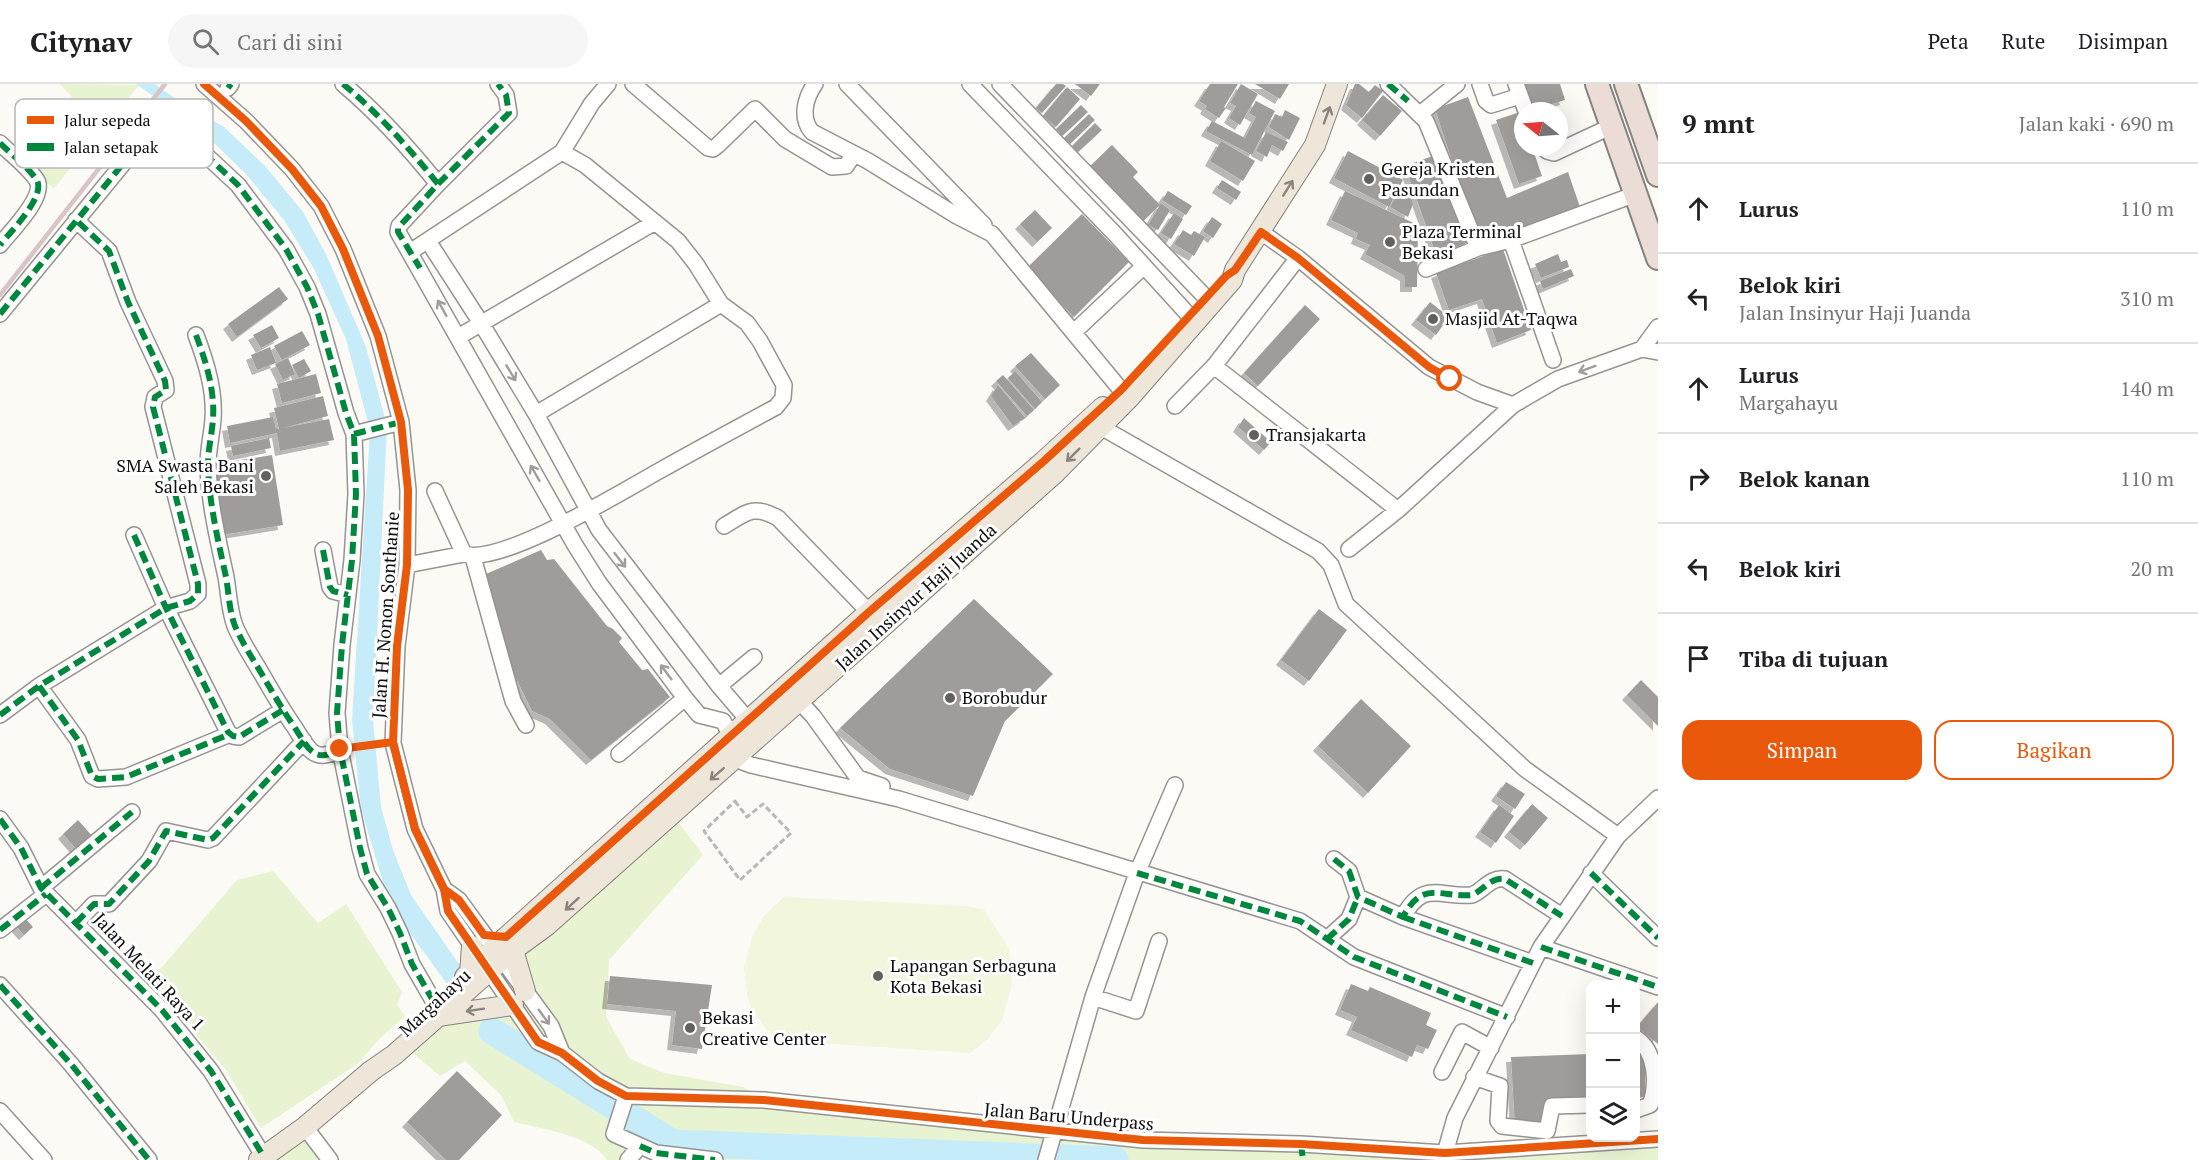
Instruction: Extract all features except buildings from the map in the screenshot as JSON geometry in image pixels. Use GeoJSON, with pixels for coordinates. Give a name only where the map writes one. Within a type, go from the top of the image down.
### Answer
{"type":"FeatureCollection","features":[{"type":"Feature","properties":{"kind":"highway"},"geometry":{"type":"LineString","coordinates":[[1597,84],[1658,258]]}},
{"type":"Feature","properties":{"kind":"highway"},"geometry":{"type":"LineString","coordinates":[[1610,119],[1629,93],[1650,128],[1658,175]]}},
{"type":"Feature","properties":{"kind":"main road","name":"Jalan Insinyur Haji Juanda"},"geometry":{"type":"LineString","coordinates":[[1050,467],[1101,427],[1126,394],[1192,319],[1232,280],[1235,270],[1315,145],[1337,84]]}},
{"type":"Feature","properties":{"kind":"main road","name":"Jalan Insinyur Haji Juanda"},"geometry":{"type":"LineString","coordinates":[[754,728],[799,701],[822,681],[944,560],[1050,467],[1126,394]]}},
{"type":"Feature","properties":{"kind":"main road","name":"Jalan Insinyur Haji Juanda"},"geometry":{"type":"LineString","coordinates":[[754,728],[864,606],[944,560]]}},
{"type":"Feature","properties":{"kind":"main road"},"geometry":{"type":"LineString","coordinates":[[808,666],[822,681]]}},
{"type":"Feature","properties":{"kind":"main road"},"geometry":{"type":"LineString","coordinates":[[262,1158],[305,1127],[371,1071],[394,1055],[490,953],[727,732],[754,728]]}},
{"type":"Feature","properties":{"kind":"main road"},"geometry":{"type":"LineString","coordinates":[[490,953],[546,926],[738,756],[754,728]]}},
{"type":"Feature","properties":{"kind":"main road"},"geometry":{"type":"LineString","coordinates":[[436,1010],[519,998],[490,953]]}},
{"type":"Feature","properties":{"kind":"main road","name":"Margahayu"},"geometry":{"type":"LineString","coordinates":[[371,1071],[389,1046],[436,1010]]}},
{"type":"Feature","properties":{"kind":"street","name":"Jalan H. Nonon Sonthanie"},"geometry":{"type":"LineString","coordinates":[[204,84],[292,169],[321,206],[343,249],[378,336],[401,422],[408,490],[407,565],[397,646],[393,742],[415,829],[444,889]]}},
{"type":"Feature","properties":{"kind":"street"},"geometry":{"type":"LineString","coordinates":[[343,84],[384,121],[438,184]]}},
{"type":"Feature","properties":{"kind":"street"},"geometry":{"type":"LineString","coordinates":[[498,84],[506,95],[509,113],[438,184],[399,226],[398,232],[599,583],[699,715],[727,732],[743,762],[899,799],[1300,921],[1354,957],[1507,1017]]}},
{"type":"Feature","properties":{"kind":"street"},"geometry":{"type":"LineString","coordinates":[[410,252],[562,152],[592,103],[608,84]]}},
{"type":"Feature","properties":{"kind":"street"},"geometry":{"type":"LineString","coordinates":[[633,84],[708,148],[713,149],[755,109],[785,139],[832,167],[846,166],[854,154]]}},
{"type":"Feature","properties":{"kind":"street"},"geometry":{"type":"LineString","coordinates":[[815,84],[807,99],[804,115],[808,127],[820,138],[854,154],[957,216],[992,234]]}},
{"type":"Feature","properties":{"kind":"street"},"geometry":{"type":"LineString","coordinates":[[847,84],[992,234],[1126,394]]}},
{"type":"Feature","properties":{"kind":"street"},"geometry":{"type":"LineString","coordinates":[[970,84],[1114,233],[1192,319]]}},
{"type":"Feature","properties":{"kind":"street"},"geometry":{"type":"LineString","coordinates":[[1000,84],[1209,301]]}},
{"type":"Feature","properties":{"kind":"street"},"geometry":{"type":"LineString","coordinates":[[1388,84],[1420,114],[1430,129],[1478,249]]}},
{"type":"Feature","properties":{"kind":"street"},"geometry":{"type":"LineString","coordinates":[[1420,114],[1457,84]]}},
{"type":"Feature","properties":{"kind":"street"},"geometry":{"type":"LineString","coordinates":[[1480,84],[1486,101],[1491,105],[1518,90]]}},
{"type":"Feature","properties":{"kind":"street"},"geometry":{"type":"LineString","coordinates":[[1568,144],[1610,119]]}},
{"type":"Feature","properties":{"kind":"street"},"geometry":{"type":"LineString","coordinates":[[0,143],[15,158]]}},
{"type":"Feature","properties":{"kind":"street"},"geometry":{"type":"LineString","coordinates":[[407,565],[509,547],[564,524],[776,406],[783,398],[784,386],[780,376],[760,341],[747,323],[721,304],[678,241],[585,165],[562,152]]}},
{"type":"Feature","properties":{"kind":"street"},"geometry":{"type":"LineString","coordinates":[[213,162],[238,185],[286,249],[302,276],[315,306],[354,434],[356,494],[337,713],[340,749],[360,848],[368,874],[388,908],[412,964],[436,1010]]}},
{"type":"Feature","properties":{"kind":"street"},"geometry":{"type":"LineString","coordinates":[[0,245],[37,198],[39,188],[36,180],[24,168]]}},
{"type":"Feature","properties":{"kind":"street"},"geometry":{"type":"LineString","coordinates":[[0,314],[119,168]]}},
{"type":"Feature","properties":{"kind":"street"},"geometry":{"type":"LineString","coordinates":[[1426,269],[1636,194]]}},
{"type":"Feature","properties":{"kind":"street"},"geometry":{"type":"LineString","coordinates":[[0,715],[39,686],[166,608],[190,601],[197,596],[198,591],[153,407],[155,397],[166,390],[165,381],[128,302],[109,251],[76,220]]}},
{"type":"Feature","properties":{"kind":"street"},"geometry":{"type":"LineString","coordinates":[[458,337],[655,222]]}},
{"type":"Feature","properties":{"kind":"street"},"geometry":{"type":"LineString","coordinates":[[1261,232],[1298,258],[1429,367],[1477,392],[1513,405]]}},
{"type":"Feature","properties":{"kind":"street"},"geometry":{"type":"LineString","coordinates":[[1511,240],[1553,360]]}},
{"type":"Feature","properties":{"kind":"street"},"geometry":{"type":"LineString","coordinates":[[428,241],[536,414],[588,512],[613,551],[754,728]]}},
{"type":"Feature","properties":{"kind":"street"},"geometry":{"type":"LineString","coordinates":[[1175,406],[1214,366],[1298,258]]}},
{"type":"Feature","properties":{"kind":"street"},"geometry":{"type":"LineString","coordinates":[[1074,333],[1143,267]]}},
{"type":"Feature","properties":{"kind":"street"},"geometry":{"type":"LineString","coordinates":[[536,414],[721,304]]}},
{"type":"Feature","properties":{"kind":"street"},"geometry":{"type":"LineString","coordinates":[[1642,349],[1658,327]]}},
{"type":"Feature","properties":{"kind":"street"},"geometry":{"type":"LineString","coordinates":[[196,335],[205,358],[213,393],[213,422],[208,463],[210,490],[226,579],[229,610],[243,641],[283,710],[310,750],[318,756],[327,756],[340,749]]}},
{"type":"Feature","properties":{"kind":"street"},"geometry":{"type":"LineString","coordinates":[[1350,549],[1398,510],[1513,405],[1558,379],[1642,349],[1658,352]]}},
{"type":"Feature","properties":{"kind":"street"},"geometry":{"type":"LineString","coordinates":[[1214,366],[1398,510]]}},
{"type":"Feature","properties":{"kind":"street"},"geometry":{"type":"LineString","coordinates":[[354,434],[401,422]]}},
{"type":"Feature","properties":{"kind":"street"},"geometry":{"type":"LineString","coordinates":[[1101,427],[1318,551],[1331,565],[1346,604],[1525,769],[1618,836]]}},
{"type":"Feature","properties":{"kind":"street"},"geometry":{"type":"LineString","coordinates":[[435,491],[469,555],[511,695],[526,725]]}},
{"type":"Feature","properties":{"kind":"street"},"geometry":{"type":"LineString","coordinates":[[724,526],[751,510],[766,512],[778,518],[864,606]]}},
{"type":"Feature","properties":{"kind":"street"},"geometry":{"type":"LineString","coordinates":[[134,535],[166,608],[230,734]]}},
{"type":"Feature","properties":{"kind":"street"},"geometry":{"type":"LineString","coordinates":[[323,550],[330,587],[333,591],[348,596]]}},
{"type":"Feature","properties":{"kind":"street"},"geometry":{"type":"LineString","coordinates":[[719,686],[754,657]]}},
{"type":"Feature","properties":{"kind":"street"},"geometry":{"type":"LineString","coordinates":[[39,686],[78,740],[92,776],[98,779],[126,777],[230,734],[239,737],[283,710]]}},
{"type":"Feature","properties":{"kind":"street"},"geometry":{"type":"LineString","coordinates":[[619,754],[685,698]]}},
{"type":"Feature","properties":{"kind":"street"},"geometry":{"type":"LineString","coordinates":[[799,701],[813,716],[858,778],[891,788],[897,792],[899,799]]}},
{"type":"Feature","properties":{"kind":"street"},"geometry":{"type":"LineString","coordinates":[[76,923],[94,904],[109,904],[149,861],[166,831],[208,840],[213,838],[304,741]]}},
{"type":"Feature","properties":{"kind":"street"},"geometry":{"type":"LineString","coordinates":[[1046,1160],[1093,997],[1137,873],[1175,785]]}},
{"type":"Feature","properties":{"kind":"street"},"geometry":{"type":"LineString","coordinates":[[1445,1152],[1455,1118],[1474,1077],[1507,1017],[1541,947],[1618,836],[1658,798]]}},
{"type":"Feature","properties":{"kind":"street"},"geometry":{"type":"LineString","coordinates":[[0,930],[132,812]]}},
{"type":"Feature","properties":{"kind":"street","name":"Jalan Melati Raya 1"},"geometry":{"type":"LineString","coordinates":[[0,819],[21,848],[44,891],[162,1010],[211,1071],[262,1158]]}},
{"type":"Feature","properties":{"kind":"street"},"geometry":{"type":"LineString","coordinates":[[1327,939],[1349,919],[1358,897],[1348,871],[1343,864],[1334,859]]}},
{"type":"Feature","properties":{"kind":"street"},"geometry":{"type":"LineString","coordinates":[[1591,873],[1658,938]]}},
{"type":"Feature","properties":{"kind":"street"},"geometry":{"type":"LineString","coordinates":[[1402,917],[1407,908],[1422,896],[1439,892],[1472,895],[1492,880],[1500,878],[1562,915]]}},
{"type":"Feature","properties":{"kind":"street","name":"Jalan Baru Underpass"},"geometry":{"type":"LineString","coordinates":[[444,889],[459,900],[519,998],[538,1042],[562,1053],[598,1082],[626,1096],[764,1100],[1055,1132],[1303,1153],[1445,1152],[1586,1142]]}},
{"type":"Feature","properties":{"kind":"street"},"geometry":{"type":"LineString","coordinates":[[1358,897],[1402,917],[1533,963]]}},
{"type":"Feature","properties":{"kind":"street"},"geometry":{"type":"LineString","coordinates":[[1093,997],[1136,1011],[1159,941]]}},
{"type":"Feature","properties":{"kind":"street"},"geometry":{"type":"LineString","coordinates":[[1541,947],[1658,987]]}},
{"type":"Feature","properties":{"kind":"street"},"geometry":{"type":"LineString","coordinates":[[0,985],[70,1063],[149,1160]]}},
{"type":"Feature","properties":{"kind":"street"},"geometry":{"type":"LineString","coordinates":[[1442,1072],[1462,1032],[1491,1048]]}},
{"type":"Feature","properties":{"kind":"street"},"geometry":{"type":"LineString","coordinates":[[1640,1041],[1651,1052],[1656,1085],[1650,1105],[1640,1108]]}},
{"type":"Feature","properties":{"kind":"street"},"geometry":{"type":"LineString","coordinates":[[1474,1077],[1500,1086],[1498,1121],[1502,1126],[1547,1131],[1552,1106],[1586,1105]]}},
{"type":"Feature","properties":{"kind":"street"},"geometry":{"type":"LineString","coordinates":[[626,1096],[614,1134],[656,1153],[716,1160]]}},
{"type":"Feature","properties":{"kind":"street"},"geometry":{"type":"LineString","coordinates":[[0,1111],[44,1160]]}},
{"type":"Feature","properties":{"kind":"street"},"geometry":{"type":"LineString","coordinates":[[305,1127],[331,1160]]}},
{"type":"Feature","properties":{"kind":"street","name":"Jalan Baru Underpass"},"geometry":{"type":"LineString","coordinates":[[1640,1139],[1658,1139]]}},
{"type":"Feature","properties":{"kind":"street"},"geometry":{"type":"LineString","coordinates":[[628,1160],[640,1146]]}},
{"type":"Feature","properties":{"kind":"path"},"geometry":{"type":"LineString","coordinates":[[340,749],[393,742]]}},
{"type":"Feature","properties":{"kind":"path"},"geometry":{"type":"LineString","coordinates":[[735,801],[747,817],[763,804],[791,833],[740,880],[704,831],[735,801]]}},
{"type":"Feature","properties":{"kind":"green space"},"geometry":{"type":"Polygon","coordinates":[[[60,84],[139,85],[127,99],[70,99],[72,97],[60,84]]]}},
{"type":"Feature","properties":{"kind":"green space"},"geometry":{"type":"Polygon","coordinates":[[[33,168],[71,168],[54,188],[33,168]]]}},
{"type":"Feature","properties":{"kind":"green space"},"geometry":{"type":"Polygon","coordinates":[[[672,814],[703,855],[609,960],[606,1017],[630,1059],[664,1073],[743,1087],[764,1100],[1055,1132],[1445,1153],[1640,1142],[1658,1139],[1658,1160],[715,1160],[640,1146],[628,1160],[607,1160],[600,1151],[578,1139],[514,1122],[501,1095],[465,1061],[440,1076],[414,1054],[394,1055],[438,1016],[513,1005],[513,950],[672,814]]]}},
{"type":"Feature","properties":{"kind":"green space"},"geometry":{"type":"Polygon","coordinates":[[[273,871],[318,923],[346,904],[402,992],[397,1005],[405,1016],[378,1040],[359,1063],[261,1128],[226,1070],[150,981],[237,880],[273,871]]]}},
{"type":"Feature","properties":{"kind":"green space","name":"Lapangan Serbaguna Kota Bekasi"},"geometry":{"type":"Polygon","coordinates":[[[784,897],[967,906],[984,910],[1009,948],[1012,984],[1002,1020],[988,1039],[970,1053],[789,1041],[773,1037],[751,1009],[744,967],[752,938],[763,917],[784,897]]]}},
{"type":"Feature","properties":{"kind":"green space"},"geometry":{"type":"Polygon","coordinates":[[[305,1127],[328,1160],[255,1160],[305,1127]]]}},
{"type":"Feature","properties":{"kind":"water"},"geometry":{"type":"Polygon","coordinates":[[[136,84],[155,84],[176,99],[157,99],[136,84]]]}},
{"type":"Feature","properties":{"kind":"water"},"geometry":{"type":"Polygon","coordinates":[[[213,121],[224,127],[266,167],[303,212],[326,254],[366,347],[387,426],[373,719],[381,807],[393,850],[411,895],[463,970],[447,984],[404,925],[383,882],[361,809],[352,720],[370,430],[346,339],[313,267],[284,220],[246,174],[213,143],[213,121]]]}},
{"type":"Feature","properties":{"kind":"waterway"},"geometry":{"type":"LineString","coordinates":[[492,1031],[673,1143],[1115,1160]]}},
{"type":"Feature","properties":{"kind":"railway"},"geometry":{"type":"LineString","coordinates":[[153,99],[165,84]]}},
{"type":"Feature","properties":{"kind":"railway"},"geometry":{"type":"LineString","coordinates":[[0,295],[99,168]]}},
{"type":"Feature","properties":{"kind":"marked path"},"geometry":{"type":"LineString","coordinates":[[228,88],[231,84]]}},
{"type":"Feature","properties":{"kind":"marked path"},"geometry":{"type":"LineString","coordinates":[[343,84],[393,132],[438,184],[398,228],[398,232],[420,268]]}},
{"type":"Feature","properties":{"kind":"marked path"},"geometry":{"type":"LineString","coordinates":[[438,184],[509,113],[506,95],[498,84]]}},
{"type":"Feature","properties":{"kind":"marked path"},"geometry":{"type":"LineString","coordinates":[[1388,84],[1408,101]]}},
{"type":"Feature","properties":{"kind":"marked path"},"geometry":{"type":"LineString","coordinates":[[0,143],[15,157]]}},
{"type":"Feature","properties":{"kind":"marked path"},"geometry":{"type":"LineString","coordinates":[[213,162],[238,185],[286,249],[307,287],[318,314],[354,434],[356,494],[337,713],[340,749],[367,874],[388,908],[412,964],[435,1004]]}},
{"type":"Feature","properties":{"kind":"marked path"},"geometry":{"type":"LineString","coordinates":[[0,245],[19,223],[37,194],[36,179],[26,168]]}},
{"type":"Feature","properties":{"kind":"marked path"},"geometry":{"type":"LineString","coordinates":[[0,314],[120,168]]}},
{"type":"Feature","properties":{"kind":"marked path"},"geometry":{"type":"LineString","coordinates":[[0,715],[39,686],[166,608],[190,601],[198,594],[198,584],[153,407],[155,397],[166,390],[165,381],[128,302],[109,251],[76,220]]}},
{"type":"Feature","properties":{"kind":"marked path"},"geometry":{"type":"LineString","coordinates":[[196,335],[213,397],[208,465],[210,493],[235,626],[275,696],[311,751],[323,755],[340,749]]}},
{"type":"Feature","properties":{"kind":"marked path"},"geometry":{"type":"LineString","coordinates":[[354,434],[401,422]]}},
{"type":"Feature","properties":{"kind":"marked path"},"geometry":{"type":"LineString","coordinates":[[134,535],[166,608],[228,732],[239,737],[283,710]]}},
{"type":"Feature","properties":{"kind":"marked path"},"geometry":{"type":"LineString","coordinates":[[323,550],[330,587],[333,591],[348,595]]}},
{"type":"Feature","properties":{"kind":"marked path"},"geometry":{"type":"LineString","coordinates":[[39,686],[78,740],[92,776],[98,779],[126,777],[230,734]]}},
{"type":"Feature","properties":{"kind":"marked path"},"geometry":{"type":"LineString","coordinates":[[76,923],[94,904],[109,904],[149,861],[166,831],[208,840],[213,838],[304,741]]}},
{"type":"Feature","properties":{"kind":"marked path"},"geometry":{"type":"LineString","coordinates":[[41,888],[132,812]]}},
{"type":"Feature","properties":{"kind":"marked path"},"geometry":{"type":"LineString","coordinates":[[0,819],[21,848],[41,888],[162,1010],[211,1071],[264,1157]]}},
{"type":"Feature","properties":{"kind":"marked path"},"geometry":{"type":"LineString","coordinates":[[1334,859],[1349,871],[1358,897],[1403,917],[1410,905],[1425,894],[1472,895],[1491,882],[1500,879],[1505,879],[1562,916]]}},
{"type":"Feature","properties":{"kind":"marked path"},"geometry":{"type":"LineString","coordinates":[[1137,873],[1300,921],[1354,957],[1507,1017]]}},
{"type":"Feature","properties":{"kind":"marked path"},"geometry":{"type":"LineString","coordinates":[[1591,873],[1658,938]]}},
{"type":"Feature","properties":{"kind":"marked path"},"geometry":{"type":"LineString","coordinates":[[0,930],[46,894]]}},
{"type":"Feature","properties":{"kind":"marked path"},"geometry":{"type":"LineString","coordinates":[[1327,939],[1349,919],[1358,897]]}},
{"type":"Feature","properties":{"kind":"marked path"},"geometry":{"type":"LineString","coordinates":[[1403,917],[1533,963]]}},
{"type":"Feature","properties":{"kind":"marked path"},"geometry":{"type":"LineString","coordinates":[[1541,947],[1658,987]]}},
{"type":"Feature","properties":{"kind":"marked path"},"geometry":{"type":"LineString","coordinates":[[0,985],[70,1063],[149,1160]]}},
{"type":"Feature","properties":{"kind":"marked path"},"geometry":{"type":"LineString","coordinates":[[1301,1144],[1303,1160]]}},
{"type":"Feature","properties":{"kind":"marked path"},"geometry":{"type":"LineString","coordinates":[[640,1146],[656,1153],[715,1160]]}},
{"type":"Feature","properties":{"kind":"cycle path"},"geometry":{"type":"LineString","coordinates":[[204,84],[246,121],[292,169],[321,206],[343,249],[378,336],[401,422],[408,490],[407,565],[397,646],[393,743],[415,829],[444,889],[448,911],[538,1042],[562,1053],[598,1081],[626,1096],[764,1100],[1143,1140],[1301,1144],[1445,1153],[1658,1139]]}},
{"type":"Feature","properties":{"kind":"place","name":"Gereja Kristen Pasundan"},"geometry":{"type":"Point","coordinates":[1369,179]}},
{"type":"Feature","properties":{"kind":"place","name":"Plaza Terminal Bekasi"},"geometry":{"type":"Point","coordinates":[1390,242]}},
{"type":"Feature","properties":{"kind":"place","name":"Masjid At-Taqwa"},"geometry":{"type":"Point","coordinates":[1433,319]}},
{"type":"Feature","properties":{"kind":"place","name":"Transjakarta"},"geometry":{"type":"Point","coordinates":[1254,435]}},
{"type":"Feature","properties":{"kind":"place","name":"SMA Swasta Bani Saleh Bekasi"},"geometry":{"type":"Point","coordinates":[266,476]}},
{"type":"Feature","properties":{"kind":"place","name":"Borobudur"},"geometry":{"type":"Point","coordinates":[950,698]}},
{"type":"Feature","properties":{"kind":"place","name":"Lapangan Serbaguna Kota Bekasi"},"geometry":{"type":"Point","coordinates":[878,976]}},
{"type":"Feature","properties":{"kind":"place","name":"Bekasi Creative Center"},"geometry":{"type":"Point","coordinates":[690,1028]}},
{"type":"Feature","properties":{"kind":"route"},"geometry":{"type":"LineString","coordinates":[[340,749],[393,742],[415,829],[444,889],[459,900],[484,935],[506,937],[869,612],[1090,419],[1121,390],[1226,276],[1235,270],[1261,232],[1298,258],[1429,367],[1450,379]]}}]}
